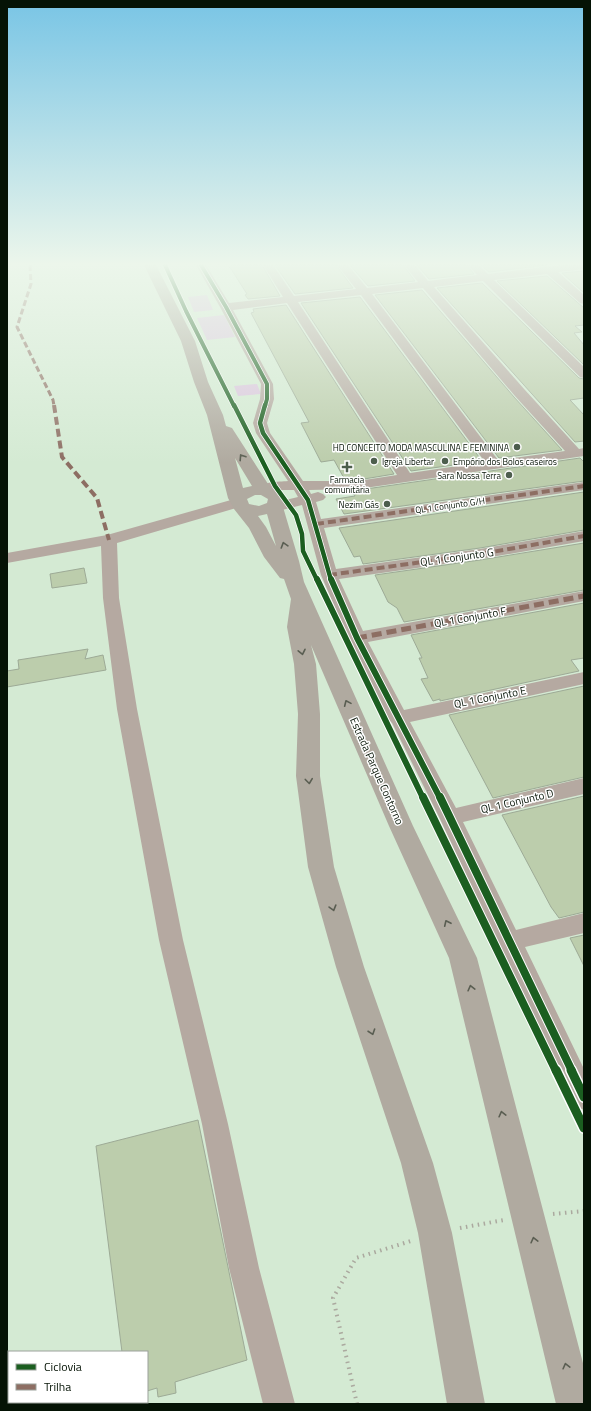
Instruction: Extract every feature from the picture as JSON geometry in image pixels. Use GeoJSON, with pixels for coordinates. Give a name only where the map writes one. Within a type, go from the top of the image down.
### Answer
{"type":"FeatureCollection","features":[{"type":"Feature","properties":{"kind":"main road","name":"Estrada Parque Contorno"},"geometry":{"type":"LineString","coordinates":[[183,331],[188,341],[201,382],[215,415],[239,503],[257,527],[277,562],[298,591]]}},
{"type":"Feature","properties":{"kind":"main road","name":"Estrada Parque Contorno"},"geometry":{"type":"LineString","coordinates":[[215,415],[263,490],[276,497],[277,501],[274,507],[298,591],[401,826],[463,958],[575,1404]]}},
{"type":"Feature","properties":{"kind":"main road"},"geometry":{"type":"LineString","coordinates":[[263,490],[253,490],[244,493],[239,503],[260,511],[274,507]]}},
{"type":"Feature","properties":{"kind":"main road"},"geometry":{"type":"LineString","coordinates":[[298,591],[297,627],[305,664],[309,714],[308,776],[321,867],[350,967],[417,1163],[435,1233],[466,1404]]}},
{"type":"Feature","properties":{"kind":"street"},"geometry":{"type":"LineString","coordinates":[[239,331],[267,384],[267,399],[260,422],[263,433],[304,493],[316,524],[329,575],[357,638],[397,718],[450,817],[584,1097]]}},
{"type":"Feature","properties":{"kind":"street"},"geometry":{"type":"LineString","coordinates":[[310,331],[406,478]]}},
{"type":"Feature","properties":{"kind":"street"},"geometry":{"type":"LineString","coordinates":[[393,331],[494,465]]}},
{"type":"Feature","properties":{"kind":"street"},"geometry":{"type":"LineString","coordinates":[[466,331],[520,393],[580,452]]}},
{"type":"Feature","properties":{"kind":"street"},"geometry":{"type":"LineString","coordinates":[[540,331],[584,374]]}},
{"type":"Feature","properties":{"kind":"street"},"geometry":{"type":"LineString","coordinates":[[274,507],[304,493],[580,452]]}},
{"type":"Feature","properties":{"kind":"street"},"geometry":{"type":"LineString","coordinates":[[263,490],[275,486],[304,493]]}},
{"type":"Feature","properties":{"kind":"street","name":"QL 1 Conjunto G/H"},"geometry":{"type":"LineString","coordinates":[[316,524],[584,486]]}},
{"type":"Feature","properties":{"kind":"street"},"geometry":{"type":"LineString","coordinates":[[7,558],[109,540],[239,503]]}},
{"type":"Feature","properties":{"kind":"street","name":"QL 1 Conjunto G"},"geometry":{"type":"LineString","coordinates":[[329,575],[480,554],[584,536]]}},
{"type":"Feature","properties":{"kind":"street"},"geometry":{"type":"LineString","coordinates":[[109,540],[111,598],[123,686],[152,844],[171,940],[215,1124],[244,1268],[279,1404]]}},
{"type":"Feature","properties":{"kind":"street","name":"QL 1 Conjunto F"},"geometry":{"type":"LineString","coordinates":[[357,638],[584,596]]}},
{"type":"Feature","properties":{"kind":"street","name":"QL 1 Conjunto E"},"geometry":{"type":"LineString","coordinates":[[397,718],[584,678]]}},
{"type":"Feature","properties":{"kind":"street","name":"QL 1 Conjunto D"},"geometry":{"type":"LineString","coordinates":[[450,817],[584,786]]}},
{"type":"Feature","properties":{"kind":"street"},"geometry":{"type":"LineString","coordinates":[[510,941],[584,923]]}},
{"type":"Feature","properties":{"kind":"shaded area"},"geometry":{"type":"Polygon","coordinates":[[[203,331],[232,331],[235,337],[207,340],[203,331]]]}},
{"type":"Feature","properties":{"kind":"shaded area"},"geometry":{"type":"Polygon","coordinates":[[[257,384],[261,394],[238,396],[234,386],[257,384]]]}},
{"type":"Feature","properties":{"kind":"building"},"geometry":{"type":"Polygon","coordinates":[[[260,331],[303,331],[394,474],[358,480],[345,480],[334,460],[321,462],[301,423],[309,422],[260,331]]]}},
{"type":"Feature","properties":{"kind":"building"},"geometry":{"type":"Polygon","coordinates":[[[319,331],[385,331],[482,461],[411,471],[319,331]]]}},
{"type":"Feature","properties":{"kind":"building"},"geometry":{"type":"Polygon","coordinates":[[[402,331],[457,331],[562,450],[499,458],[402,331]]]}},
{"type":"Feature","properties":{"kind":"building"},"geometry":{"type":"Polygon","coordinates":[[[475,331],[531,331],[579,378],[584,379],[584,398],[570,400],[584,415],[584,441],[575,442],[475,331]]]}},
{"type":"Feature","properties":{"kind":"building"},"geometry":{"type":"Polygon","coordinates":[[[549,331],[582,332],[574,333],[584,345],[584,365],[549,331]]]}},
{"type":"Feature","properties":{"kind":"building"},"geometry":{"type":"Polygon","coordinates":[[[580,458],[584,462],[584,481],[344,514],[336,499],[355,496],[352,491],[580,458]]]}},
{"type":"Feature","properties":{"kind":"building"},"geometry":{"type":"Polygon","coordinates":[[[584,492],[584,530],[480,548],[363,564],[360,556],[354,557],[339,528],[584,492]]]}},
{"type":"Feature","properties":{"kind":"building"},"geometry":{"type":"Polygon","coordinates":[[[584,543],[584,590],[404,622],[397,608],[388,602],[375,575],[480,560],[584,543]]]}},
{"type":"Feature","properties":{"kind":"building"},"geometry":{"type":"Polygon","coordinates":[[[84,568],[87,583],[52,588],[50,574],[84,568]]]}},
{"type":"Feature","properties":{"kind":"building"},"geometry":{"type":"Polygon","coordinates":[[[584,603],[584,658],[571,660],[579,671],[440,701],[440,699],[433,701],[421,679],[428,678],[419,658],[422,658],[411,635],[584,603]]]}},
{"type":"Feature","properties":{"kind":"building"},"geometry":{"type":"Polygon","coordinates":[[[88,649],[85,659],[103,655],[106,670],[7,687],[7,671],[19,669],[18,660],[88,649]]]}},
{"type":"Feature","properties":{"kind":"building"},"geometry":{"type":"Polygon","coordinates":[[[584,686],[584,777],[493,798],[449,715],[584,686]]]}},
{"type":"Feature","properties":{"kind":"building"},"geometry":{"type":"Polygon","coordinates":[[[584,796],[584,912],[559,918],[551,907],[502,815],[584,796]]]}},
{"type":"Feature","properties":{"kind":"building"},"geometry":{"type":"Polygon","coordinates":[[[584,935],[584,966],[570,938],[584,935]]]}},
{"type":"Feature","properties":{"kind":"building"},"geometry":{"type":"Polygon","coordinates":[[[198,1120],[247,1360],[175,1382],[176,1393],[158,1397],[157,1388],[148,1391],[148,1351],[122,1351],[96,1146],[198,1120]]]}},
{"type":"Feature","properties":{"kind":"marked path"},"geometry":{"type":"LineString","coordinates":[[19,331],[53,400],[62,457],[97,498],[109,540]]}},
{"type":"Feature","properties":{"kind":"marked path"},"geometry":{"type":"LineString","coordinates":[[316,524],[584,486]]}},
{"type":"Feature","properties":{"kind":"marked path"},"geometry":{"type":"LineString","coordinates":[[329,575],[480,554],[584,536]]}},
{"type":"Feature","properties":{"kind":"marked path"},"geometry":{"type":"LineString","coordinates":[[357,638],[584,596]]}},
{"type":"Feature","properties":{"kind":"cycle path"},"geometry":{"type":"LineString","coordinates":[[196,331],[275,486],[296,515],[302,534],[303,551],[584,1128]]}},
{"type":"Feature","properties":{"kind":"cycle path"},"geometry":{"type":"LineString","coordinates":[[239,331],[267,384],[267,399],[260,423],[263,433],[308,500],[329,575],[357,638],[450,817],[584,1097]]}},
{"type":"Feature","properties":{"kind":"place","name":"HD CONCEITO MODA MASCULINA E FEMININA"},"geometry":{"type":"Point","coordinates":[517,447]}},
{"type":"Feature","properties":{"kind":"place","name":"Igreja Libertar"},"geometry":{"type":"Point","coordinates":[374,461]}},
{"type":"Feature","properties":{"kind":"place","name":"Empório dos Bolos caseiros"},"geometry":{"type":"Point","coordinates":[445,461]}},
{"type":"Feature","properties":{"kind":"place","name":"Farmacia comunitária"},"geometry":{"type":"Point","coordinates":[347,467]}},
{"type":"Feature","properties":{"kind":"place","name":"Sara Nossa Terra"},"geometry":{"type":"Point","coordinates":[509,475]}},
{"type":"Feature","properties":{"kind":"place","name":"Nezim Gás"},"geometry":{"type":"Point","coordinates":[387,504]}}]}
